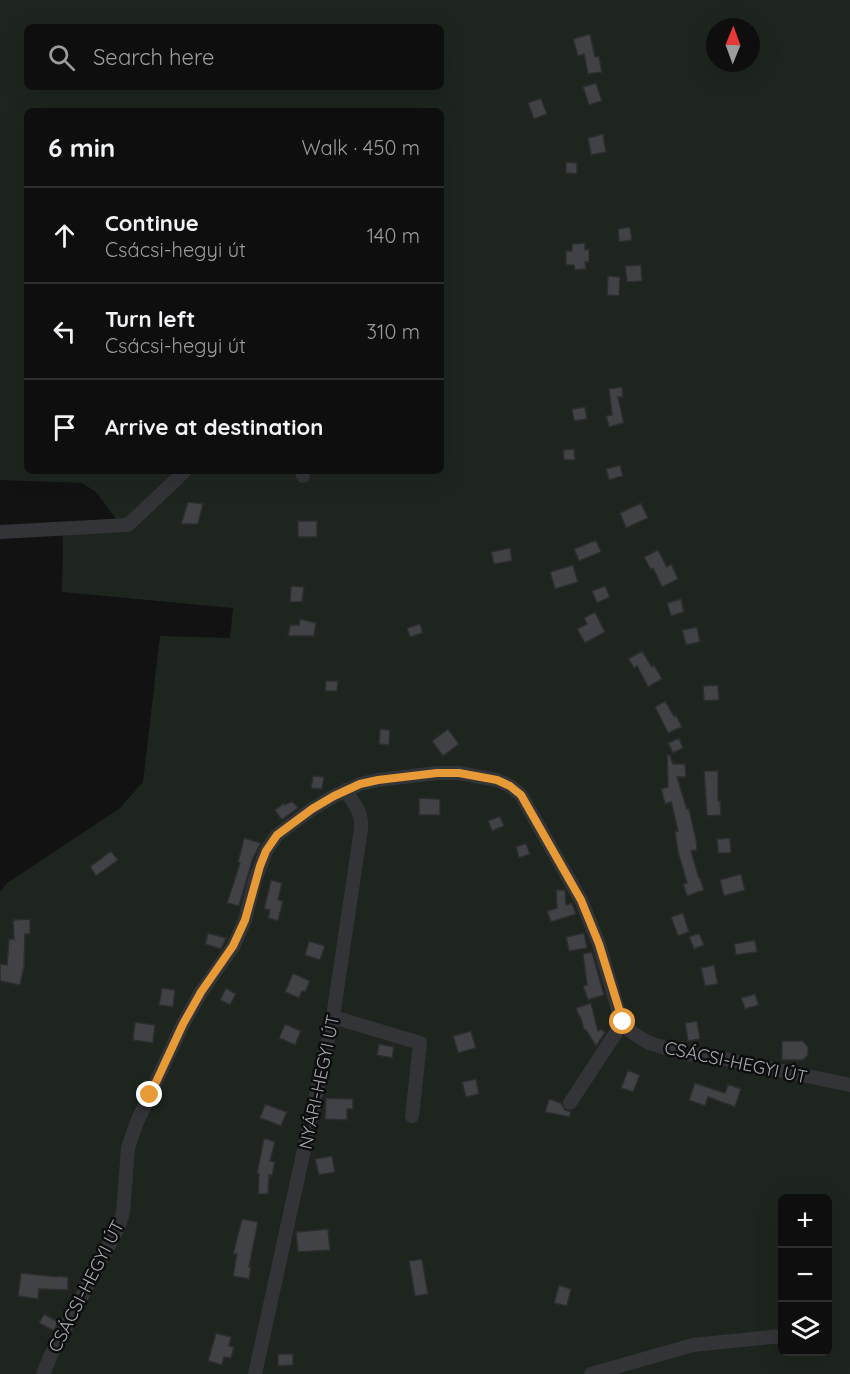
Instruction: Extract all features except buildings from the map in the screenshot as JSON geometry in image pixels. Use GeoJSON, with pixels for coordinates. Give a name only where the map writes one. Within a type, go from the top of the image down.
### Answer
{"type":"FeatureCollection","features":[{"type":"Feature","properties":{"kind":"street"},"geometry":{"type":"LineString","coordinates":[[0,532],[128,525],[182,474]]}},
{"type":"Feature","properties":{"kind":"street","name":"CSÁCSI-HEGYI ÚT"},"geometry":{"type":"LineString","coordinates":[[43,1374],[119,1226],[123,1212],[129,1148],[137,1122],[183,1024],[201,992],[233,946],[245,920],[257,873],[266,851],[277,835],[312,809],[360,784],[437,773],[459,773],[497,780],[510,786],[521,795],[581,900],[599,944],[623,1022],[630,1031],[650,1043],[686,1054],[720,1058],[850,1085]]}},
{"type":"Feature","properties":{"kind":"street","name":"NYÁRI-HEGYI ÚT"},"geometry":{"type":"LineString","coordinates":[[255,1374],[333,1017],[362,829],[360,812],[345,790]]}},
{"type":"Feature","properties":{"kind":"street"},"geometry":{"type":"LineString","coordinates":[[333,1017],[420,1042],[412,1116]]}},
{"type":"Feature","properties":{"kind":"street"},"geometry":{"type":"LineString","coordinates":[[570,1103],[623,1022]]}},
{"type":"Feature","properties":{"kind":"street"},"geometry":{"type":"LineString","coordinates":[[591,1374],[693,1345],[778,1336]]}},
{"type":"Feature","properties":{"kind":"shaded area"},"geometry":{"type":"Polygon","coordinates":[[[0,0],[850,0],[850,1374],[0,1374],[0,892],[7,883],[119,809],[143,782],[160,636],[230,638],[233,608],[62,592],[63,534],[126,532],[96,492],[82,483],[0,480],[0,0]]]}},
{"type":"Feature","properties":{"kind":"route"},"geometry":{"type":"LineString","coordinates":[[150,1095],[183,1024],[201,992],[233,946],[245,920],[260,866],[266,851],[277,835],[334,796],[360,784],[378,780],[437,773],[459,773],[497,780],[510,786],[521,795],[581,900],[599,944],[623,1022]]}}]}
